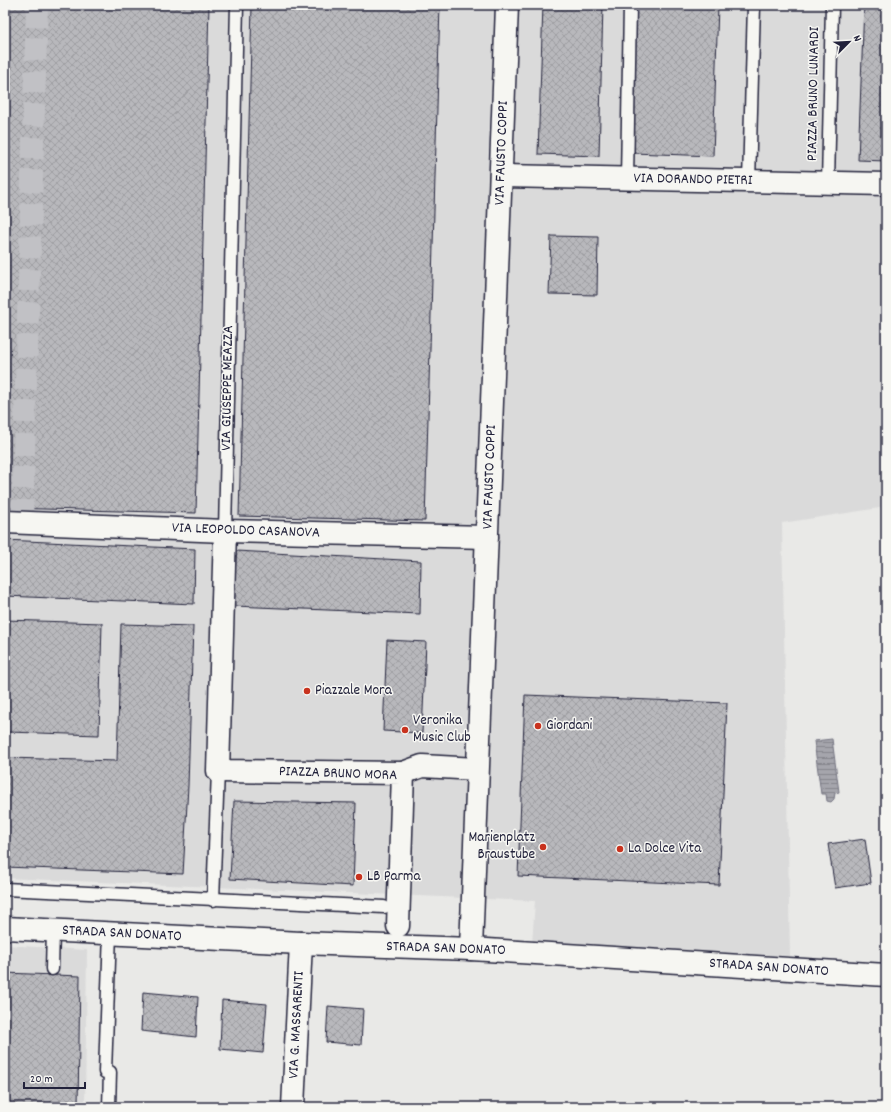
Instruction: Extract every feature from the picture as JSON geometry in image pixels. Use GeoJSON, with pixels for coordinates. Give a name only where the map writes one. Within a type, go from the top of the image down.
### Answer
{"type":"FeatureCollection","features":[{"type":"Feature","properties":{"kind":"street","name":"VIA FAUSTO COPPI"},"geometry":{"type":"LineString","coordinates":[[472,949],[477,769],[507,5]]}},
{"type":"Feature","properties":{"kind":"street","name":"VIA DORANDO PIETRI"},"geometry":{"type":"LineString","coordinates":[[501,176],[886,184]]}},
{"type":"Feature","properties":{"kind":"street","name":"VIA LEOPOLDO CASANOVA"},"geometry":{"type":"LineString","coordinates":[[5,522],[224,531],[487,538]]}},
{"type":"Feature","properties":{"kind":"street","name":"VIA GIUSEPPE MEAZZA"},"geometry":{"type":"LineString","coordinates":[[218,771],[224,531]]}},
{"type":"Feature","properties":{"kind":"street"},"geometry":{"type":"LineString","coordinates":[[403,773],[422,766],[477,769]]}},
{"type":"Feature","properties":{"kind":"street","name":"PIAZZA BRUNO MORA"},"geometry":{"type":"LineString","coordinates":[[218,771],[403,773],[398,926]]}},
{"type":"Feature","properties":{"kind":"street","name":"STRADA SAN DONATO"},"geometry":{"type":"LineString","coordinates":[[5,928],[301,943],[472,949],[886,975]]}},
{"type":"Feature","properties":{"kind":"street","name":"VIA G. MASSARENTI"},"geometry":{"type":"LineString","coordinates":[[293,1107],[301,943]]}},
{"type":"Feature","properties":{"kind":"lane","name":"VIA GIUSEPPE MEAZZA"},"geometry":{"type":"LineString","coordinates":[[224,531],[237,5]]}},
{"type":"Feature","properties":{"kind":"lane"},"geometry":{"type":"LineString","coordinates":[[626,179],[630,5]]}},
{"type":"Feature","properties":{"kind":"lane"},"geometry":{"type":"LineString","coordinates":[[748,181],[754,5]]}},
{"type":"Feature","properties":{"kind":"lane","name":"PIAZZA BRUNO LUNARDI"},"geometry":{"type":"LineString","coordinates":[[828,183],[832,5]]}},
{"type":"Feature","properties":{"kind":"lane"},"geometry":{"type":"LineString","coordinates":[[213,900],[218,771]]}},
{"type":"Feature","properties":{"kind":"lane"},"geometry":{"type":"LineString","coordinates":[[5,889],[384,908]]}},
{"type":"Feature","properties":{"kind":"lane"},"geometry":{"type":"LineString","coordinates":[[52,969],[53,930]]}},
{"type":"Feature","properties":{"kind":"lane"},"geometry":{"type":"LineString","coordinates":[[109,1107],[108,1072],[110,933]]}},
{"type":"Feature","properties":{"kind":"shaded area"},"geometry":{"type":"Polygon","coordinates":[[[5,5],[886,5],[886,507],[782,523],[790,956],[532,944],[535,901],[5,878],[5,5]]]}},
{"type":"Feature","properties":{"kind":"shaded area"},"geometry":{"type":"Polygon","coordinates":[[[832,739],[839,792],[835,793],[834,799],[831,802],[827,801],[826,794],[821,794],[814,741],[832,739]]]}},
{"type":"Feature","properties":{"kind":"shaded area"},"geometry":{"type":"Polygon","coordinates":[[[5,945],[87,950],[85,1107],[5,1107],[5,945]]]}},
{"type":"Feature","properties":{"kind":"building"},"geometry":{"type":"Polygon","coordinates":[[[5,5],[209,5],[196,513],[5,508],[5,5]]]}},
{"type":"Feature","properties":{"kind":"building"},"geometry":{"type":"Polygon","coordinates":[[[252,5],[440,5],[425,521],[239,516],[252,5]]]}},
{"type":"Feature","properties":{"kind":"building"},"geometry":{"type":"Polygon","coordinates":[[[543,5],[603,5],[599,156],[538,154],[543,5]]]}},
{"type":"Feature","properties":{"kind":"building"},"geometry":{"type":"Polygon","coordinates":[[[636,5],[718,5],[713,156],[632,153],[636,5]]]}},
{"type":"Feature","properties":{"kind":"building"},"geometry":{"type":"Polygon","coordinates":[[[864,5],[886,5],[886,161],[858,160],[864,5]]]}},
{"type":"Feature","properties":{"kind":"building"},"geometry":{"type":"Polygon","coordinates":[[[551,236],[598,237],[597,295],[549,294],[551,236]]]}},
{"type":"Feature","properties":{"kind":"building"},"geometry":{"type":"Polygon","coordinates":[[[5,540],[195,549],[194,604],[5,596],[5,540]]]}},
{"type":"Feature","properties":{"kind":"building"},"geometry":{"type":"Polygon","coordinates":[[[236,551],[421,561],[420,614],[234,606],[236,551]]]}},
{"type":"Feature","properties":{"kind":"building"},"geometry":{"type":"Polygon","coordinates":[[[5,620],[102,623],[99,735],[8,732],[7,758],[117,761],[121,624],[193,626],[188,786],[183,874],[5,867],[5,620]]]}},
{"type":"Feature","properties":{"kind":"building"},"geometry":{"type":"Polygon","coordinates":[[[387,640],[426,642],[422,733],[383,731],[387,640]]]}},
{"type":"Feature","properties":{"kind":"building"},"geometry":{"type":"Polygon","coordinates":[[[525,695],[727,703],[719,885],[518,876],[525,695]]]}},
{"type":"Feature","properties":{"kind":"building"},"geometry":{"type":"Polygon","coordinates":[[[234,801],[356,803],[353,886],[230,879],[234,801]]]}},
{"type":"Feature","properties":{"kind":"building"},"geometry":{"type":"Polygon","coordinates":[[[865,839],[871,883],[835,888],[828,844],[865,839]]]}},
{"type":"Feature","properties":{"kind":"building"},"geometry":{"type":"Polygon","coordinates":[[[5,973],[80,976],[78,1107],[5,1107],[5,973]]]}},
{"type":"Feature","properties":{"kind":"building"},"geometry":{"type":"Polygon","coordinates":[[[143,992],[198,997],[196,1037],[141,1031],[143,992]]]}},
{"type":"Feature","properties":{"kind":"building"},"geometry":{"type":"Polygon","coordinates":[[[222,1000],[267,1004],[263,1053],[220,1049],[222,1000]]]}},
{"type":"Feature","properties":{"kind":"building"},"geometry":{"type":"Polygon","coordinates":[[[328,1006],[363,1009],[361,1045],[326,1042],[328,1006]]]}},
{"type":"Feature","properties":{"kind":"tunnel"},"geometry":{"type":"LineString","coordinates":[[22,522],[37,5]]}},
{"type":"Feature","properties":{"kind":"place","name":"Piazzale Mora"},"geometry":{"type":"Point","coordinates":[307,691]}},
{"type":"Feature","properties":{"kind":"place","name":"Giordani"},"geometry":{"type":"Point","coordinates":[538,726]}},
{"type":"Feature","properties":{"kind":"place","name":"Veronika Music Club"},"geometry":{"type":"Point","coordinates":[405,730]}},
{"type":"Feature","properties":{"kind":"place","name":"Marienplatz Braustube"},"geometry":{"type":"Point","coordinates":[543,847]}},
{"type":"Feature","properties":{"kind":"place","name":"La Dolce Vita"},"geometry":{"type":"Point","coordinates":[620,849]}},
{"type":"Feature","properties":{"kind":"place","name":"LB Parma"},"geometry":{"type":"Point","coordinates":[359,877]}}]}
